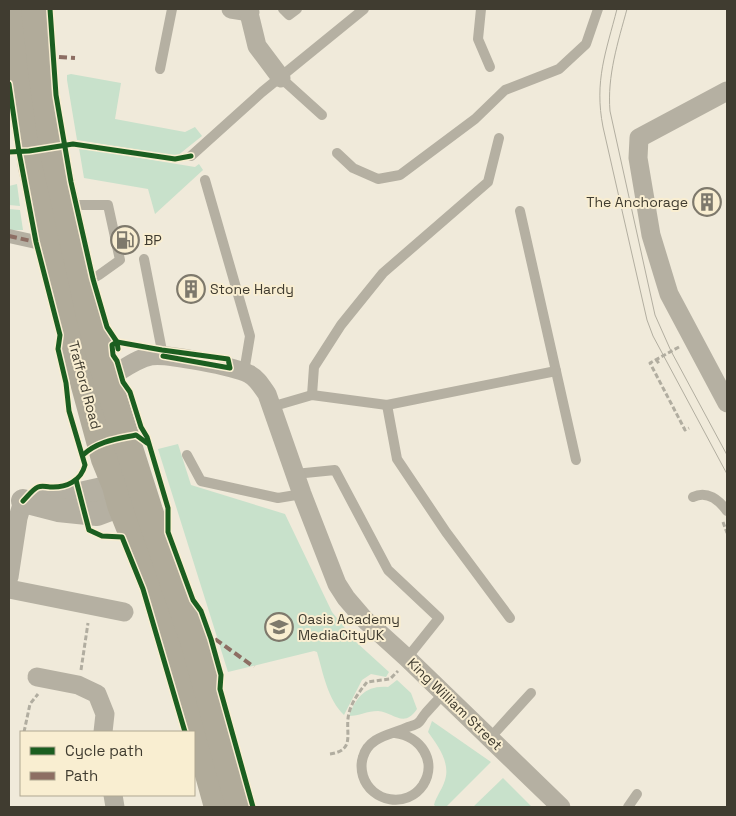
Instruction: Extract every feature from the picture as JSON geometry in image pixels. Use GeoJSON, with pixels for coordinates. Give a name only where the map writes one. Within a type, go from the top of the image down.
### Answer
{"type":"FeatureCollection","features":[{"type":"Feature","properties":{"kind":"highway","name":"Trafford Road"},"geometry":{"type":"LineString","coordinates":[[12,9],[30,151],[46,233],[91,412],[105,459],[129,488],[195,644],[240,807]]}},
{"type":"Feature","properties":{"kind":"highway","name":"Trafford Road"},"geometry":{"type":"LineString","coordinates":[[35,9],[46,98],[64,203],[82,284],[107,379],[147,568],[172,641],[218,807]]}},
{"type":"Feature","properties":{"kind":"street"},"geometry":{"type":"LineString","coordinates":[[243,10],[257,46],[281,78]]}},
{"type":"Feature","properties":{"kind":"street"},"geometry":{"type":"LineString","coordinates":[[727,91],[639,138],[638,158],[651,235],[669,294],[727,404]]}},
{"type":"Feature","properties":{"kind":"street"},"geometry":{"type":"LineString","coordinates":[[9,236],[36,242]]}},
{"type":"Feature","properties":{"kind":"street"},"geometry":{"type":"LineString","coordinates":[[107,379],[134,362],[152,355],[237,370]]}},
{"type":"Feature","properties":{"kind":"street","name":"King William Street"},"geometry":{"type":"LineString","coordinates":[[237,370],[251,375],[260,383],[267,394],[302,494],[337,584],[346,598],[364,619],[561,807]]}},
{"type":"Feature","properties":{"kind":"street"},"geometry":{"type":"LineString","coordinates":[[9,577],[18,518],[16,500],[71,496],[129,488]]}},
{"type":"Feature","properties":{"kind":"street"},"geometry":{"type":"LineString","coordinates":[[9,589],[124,612]]}},
{"type":"Feature","properties":{"kind":"street"},"geometry":{"type":"LineString","coordinates":[[41,678],[78,685],[97,694],[105,714],[103,731]]}},
{"type":"Feature","properties":{"kind":"lane"},"geometry":{"type":"LineString","coordinates":[[160,69],[172,9]]}},
{"type":"Feature","properties":{"kind":"lane"},"geometry":{"type":"LineString","coordinates":[[283,9],[289,15],[297,9]]}},
{"type":"Feature","properties":{"kind":"lane"},"geometry":{"type":"LineString","coordinates":[[191,156],[262,92],[364,9]]}},
{"type":"Feature","properties":{"kind":"lane"},"geometry":{"type":"LineString","coordinates":[[481,9],[478,39],[490,67]]}},
{"type":"Feature","properties":{"kind":"lane"},"geometry":{"type":"LineString","coordinates":[[337,153],[353,168],[378,179],[400,175],[475,119],[504,90],[559,69],[586,44],[598,9]]}},
{"type":"Feature","properties":{"kind":"lane"},"geometry":{"type":"LineString","coordinates":[[281,78],[322,115]]}},
{"type":"Feature","properties":{"kind":"lane"},"geometry":{"type":"LineString","coordinates":[[312,395],[314,366],[340,325],[383,273],[488,182],[499,138]]}},
{"type":"Feature","properties":{"kind":"lane"},"geometry":{"type":"LineString","coordinates":[[205,180],[250,336],[237,370]]}},
{"type":"Feature","properties":{"kind":"lane"},"geometry":{"type":"LineString","coordinates":[[64,203],[76,206],[108,205],[120,260],[82,284]]}},
{"type":"Feature","properties":{"kind":"lane"},"geometry":{"type":"LineString","coordinates":[[520,211],[576,460]]}},
{"type":"Feature","properties":{"kind":"lane"},"geometry":{"type":"LineString","coordinates":[[144,260],[163,356]]}},
{"type":"Feature","properties":{"kind":"lane"},"geometry":{"type":"LineString","coordinates":[[271,407],[312,395],[387,405],[556,371]]}},
{"type":"Feature","properties":{"kind":"lane"},"geometry":{"type":"LineString","coordinates":[[387,405],[397,458],[446,532],[510,618]]}},
{"type":"Feature","properties":{"kind":"lane"},"geometry":{"type":"LineString","coordinates":[[187,454],[201,481],[278,498],[302,494]]}},
{"type":"Feature","properties":{"kind":"lane"},"geometry":{"type":"LineString","coordinates":[[295,474],[335,470],[388,570],[438,618],[409,660]]}},
{"type":"Feature","properties":{"kind":"lane"},"geometry":{"type":"LineString","coordinates":[[693,497],[700,494],[712,496],[727,512]]}},
{"type":"Feature","properties":{"kind":"lane"},"geometry":{"type":"LineString","coordinates":[[490,738],[531,693]]}},
{"type":"Feature","properties":{"kind":"lane"},"geometry":{"type":"LineString","coordinates":[[395,733],[418,723],[443,694]]}},
{"type":"Feature","properties":{"kind":"lane"},"geometry":{"type":"LineString","coordinates":[[418,723],[418,742]]}},
{"type":"Feature","properties":{"kind":"lane"},"geometry":{"type":"LineString","coordinates":[[395,733],[403,734],[418,742],[424,749],[428,765],[423,785],[417,792],[398,800],[379,796],[371,790],[365,782],[361,763],[369,745],[385,734],[395,733]]}},
{"type":"Feature","properties":{"kind":"lane"},"geometry":{"type":"LineString","coordinates":[[628,807],[637,794]]}},
{"type":"Feature","properties":{"kind":"path"},"geometry":{"type":"LineString","coordinates":[[689,428],[685,430],[650,363],[693,339]]}},
{"type":"Feature","properties":{"kind":"path"},"geometry":{"type":"LineString","coordinates":[[656,358],[659,364]]}},
{"type":"Feature","properties":{"kind":"path"},"geometry":{"type":"LineString","coordinates":[[78,685],[88,623]]}},
{"type":"Feature","properties":{"kind":"path"},"geometry":{"type":"LineString","coordinates":[[330,754],[338,753],[345,749],[348,742],[349,713],[356,696],[367,682],[390,680],[409,660]]}},
{"type":"Feature","properties":{"kind":"path"},"geometry":{"type":"LineString","coordinates":[[24,731],[30,704],[42,688],[41,678]]}},
{"type":"Feature","properties":{"kind":"green space"},"geometry":{"type":"Polygon","coordinates":[[[71,74],[121,83],[115,119],[185,132],[195,127],[202,136],[177,156],[77,140],[67,80],[67,75],[71,74]]]}},
{"type":"Feature","properties":{"kind":"green space"},"geometry":{"type":"Polygon","coordinates":[[[79,148],[195,167],[199,164],[203,170],[155,214],[148,189],[84,178],[79,148]]]}},
{"type":"Feature","properties":{"kind":"green space"},"geometry":{"type":"Polygon","coordinates":[[[17,184],[20,206],[9,205],[9,186],[17,184]]]}},
{"type":"Feature","properties":{"kind":"green space"},"geometry":{"type":"Polygon","coordinates":[[[9,209],[20,210],[23,230],[9,230],[9,209]]]}},
{"type":"Feature","properties":{"kind":"green space"},"geometry":{"type":"Polygon","coordinates":[[[178,444],[191,485],[285,514],[332,612],[356,642],[389,672],[386,677],[371,674],[362,680],[344,715],[338,709],[330,694],[317,652],[314,651],[228,672],[158,449],[178,444]]]}},
{"type":"Feature","properties":{"kind":"green space"},"geometry":{"type":"Polygon","coordinates":[[[397,680],[411,693],[417,709],[408,718],[398,718],[378,711],[349,716],[355,703],[368,690],[388,687],[397,680]]]}},
{"type":"Feature","properties":{"kind":"green space"},"geometry":{"type":"Polygon","coordinates":[[[432,721],[491,762],[446,807],[436,807],[434,805],[444,783],[446,769],[443,756],[428,732],[432,721]]]}},
{"type":"Feature","properties":{"kind":"green space"},"geometry":{"type":"Polygon","coordinates":[[[503,778],[532,807],[473,807],[503,778]]]}},
{"type":"Feature","properties":{"kind":"tram line"},"geometry":{"type":"LineString","coordinates":[[617,9],[602,67],[601,110],[603,127],[647,320],[653,336],[727,474]]}},
{"type":"Feature","properties":{"kind":"tram line"},"geometry":{"type":"LineString","coordinates":[[627,9],[612,72],[610,111],[655,315],[671,351],[727,455]]}},
{"type":"Feature","properties":{"kind":"marked path"},"geometry":{"type":"LineString","coordinates":[[59,57],[75,58]]}},
{"type":"Feature","properties":{"kind":"marked path"},"geometry":{"type":"LineString","coordinates":[[9,236],[36,242]]}},
{"type":"Feature","properties":{"kind":"marked path"},"geometry":{"type":"LineString","coordinates":[[215,639],[254,667]]}},
{"type":"Feature","properties":{"kind":"cycle path"},"geometry":{"type":"LineString","coordinates":[[50,9],[56,95],[71,182],[93,279],[107,327],[117,342],[118,349]]}},
{"type":"Feature","properties":{"kind":"cycle path"},"geometry":{"type":"LineString","coordinates":[[9,84],[19,152],[36,242],[60,335],[58,349],[66,383],[69,411],[85,465],[80,475],[67,485],[38,487],[23,501]]}},
{"type":"Feature","properties":{"kind":"cycle path"},"geometry":{"type":"LineString","coordinates":[[9,152],[73,144],[175,159],[191,156]]}},
{"type":"Feature","properties":{"kind":"cycle path"},"geometry":{"type":"LineString","coordinates":[[163,356],[230,368],[228,359],[117,342],[112,345],[113,355],[117,361],[123,382],[130,392],[141,427],[147,437],[168,508],[168,532],[193,600],[201,611],[211,639],[221,675],[220,689],[253,807]]}},
{"type":"Feature","properties":{"kind":"cycle path"},"geometry":{"type":"LineString","coordinates":[[83,455],[101,444],[136,435],[147,443]]}},
{"type":"Feature","properties":{"kind":"cycle path"},"geometry":{"type":"LineString","coordinates":[[76,480],[89,530],[102,536],[122,537],[143,589],[185,731]]}},
{"type":"Feature","properties":{"kind":"place","name":"The Anchorage"},"geometry":{"type":"Point","coordinates":[707,202]}},
{"type":"Feature","properties":{"kind":"place","name":"BP"},"geometry":{"type":"Point","coordinates":[125,240]}},
{"type":"Feature","properties":{"kind":"place","name":"Stone Hardy"},"geometry":{"type":"Point","coordinates":[191,289]}},
{"type":"Feature","properties":{"kind":"place","name":"Oasis Academy MediaCityUK"},"geometry":{"type":"Point","coordinates":[279,627]}}]}
